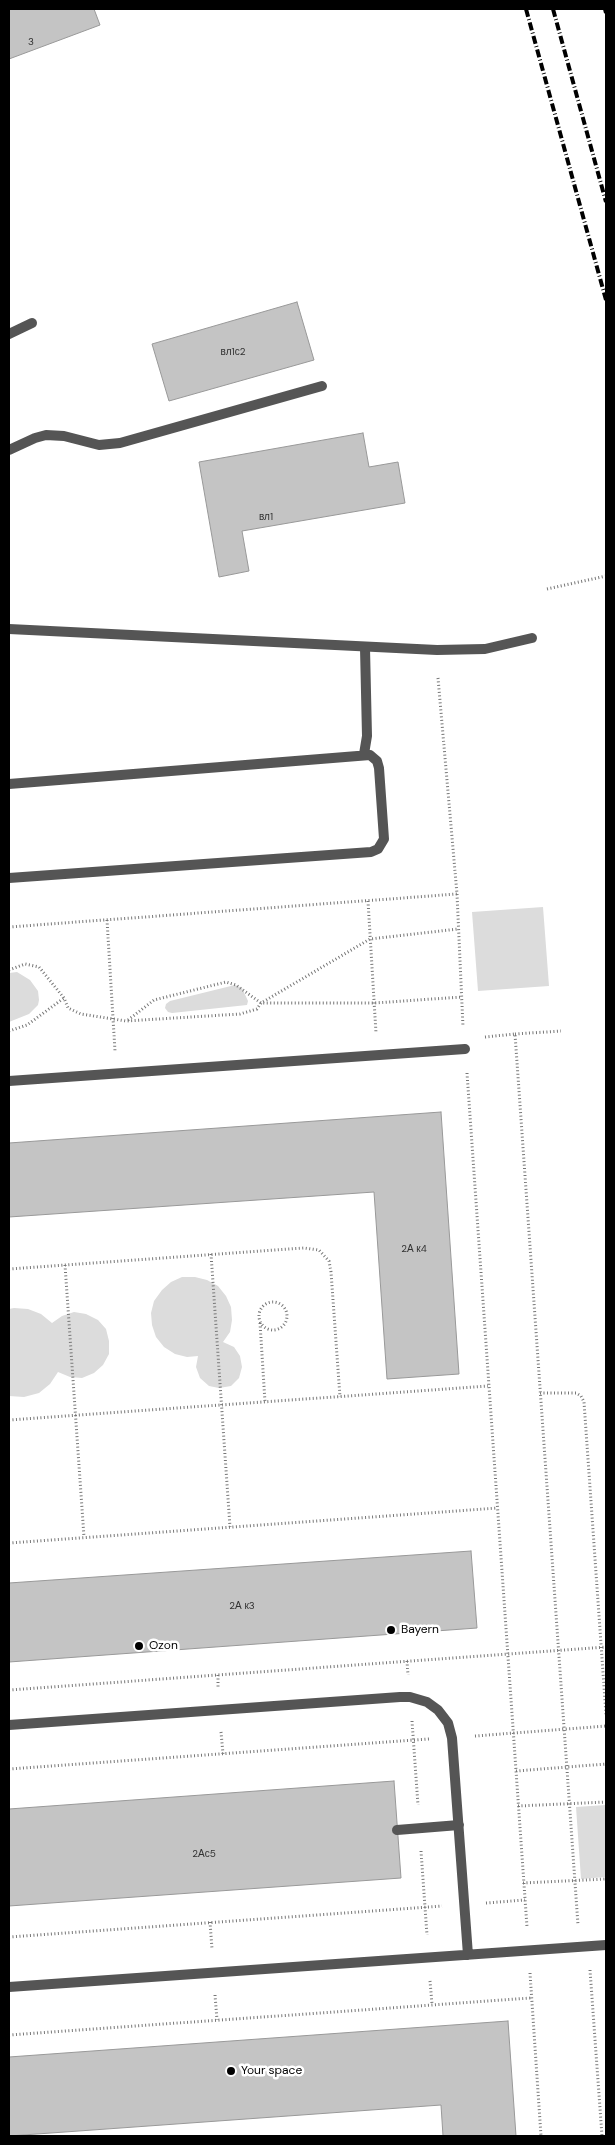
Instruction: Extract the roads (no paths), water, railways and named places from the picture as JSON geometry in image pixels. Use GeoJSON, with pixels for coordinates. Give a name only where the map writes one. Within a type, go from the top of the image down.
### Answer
{"type":"FeatureCollection","features":[{"type":"Feature","properties":{"kind":"street"},"geometry":{"type":"LineString","coordinates":[[9,334],[32,323]]}},
{"type":"Feature","properties":{"kind":"street"},"geometry":{"type":"LineString","coordinates":[[9,450],[46,435],[64,436],[100,445],[120,443],[322,386]]}},
{"type":"Feature","properties":{"kind":"street"},"geometry":{"type":"LineString","coordinates":[[9,629],[365,648],[485,649],[532,638]]}},
{"type":"Feature","properties":{"kind":"street"},"geometry":{"type":"LineString","coordinates":[[364,754],[367,736],[365,648]]}},
{"type":"Feature","properties":{"kind":"street"},"geometry":{"type":"LineString","coordinates":[[9,784],[364,754],[374,758],[379,768],[384,838],[378,849],[371,852],[9,878]]}},
{"type":"Feature","properties":{"kind":"street"},"geometry":{"type":"LineString","coordinates":[[9,1081],[465,1049]]}},
{"type":"Feature","properties":{"kind":"street"},"geometry":{"type":"LineString","coordinates":[[9,1725],[410,1697],[427,1702],[438,1710],[448,1723],[452,1738],[468,1955]]}},
{"type":"Feature","properties":{"kind":"street"},"geometry":{"type":"LineString","coordinates":[[397,1830],[459,1825]]}},
{"type":"Feature","properties":{"kind":"street"},"geometry":{"type":"LineString","coordinates":[[9,1987],[606,1945]]}},
{"type":"Feature","properties":{"kind":"railway"},"geometry":{"type":"LineString","coordinates":[[526,9],[606,300]]}},
{"type":"Feature","properties":{"kind":"railway"},"geometry":{"type":"LineString","coordinates":[[553,9],[606,202]]}},
{"type":"Feature","properties":{"kind":"railway"},"geometry":{"type":"LineString","coordinates":[[605,9],[606,13]]}},
{"type":"Feature","properties":{"kind":"place","name":"Bayern"},"geometry":{"type":"Point","coordinates":[391,1630]}},
{"type":"Feature","properties":{"kind":"place","name":"Ozon"},"geometry":{"type":"Point","coordinates":[139,1646]}},
{"type":"Feature","properties":{"kind":"place","name":"Your space"},"geometry":{"type":"Point","coordinates":[231,2071]}}]}
